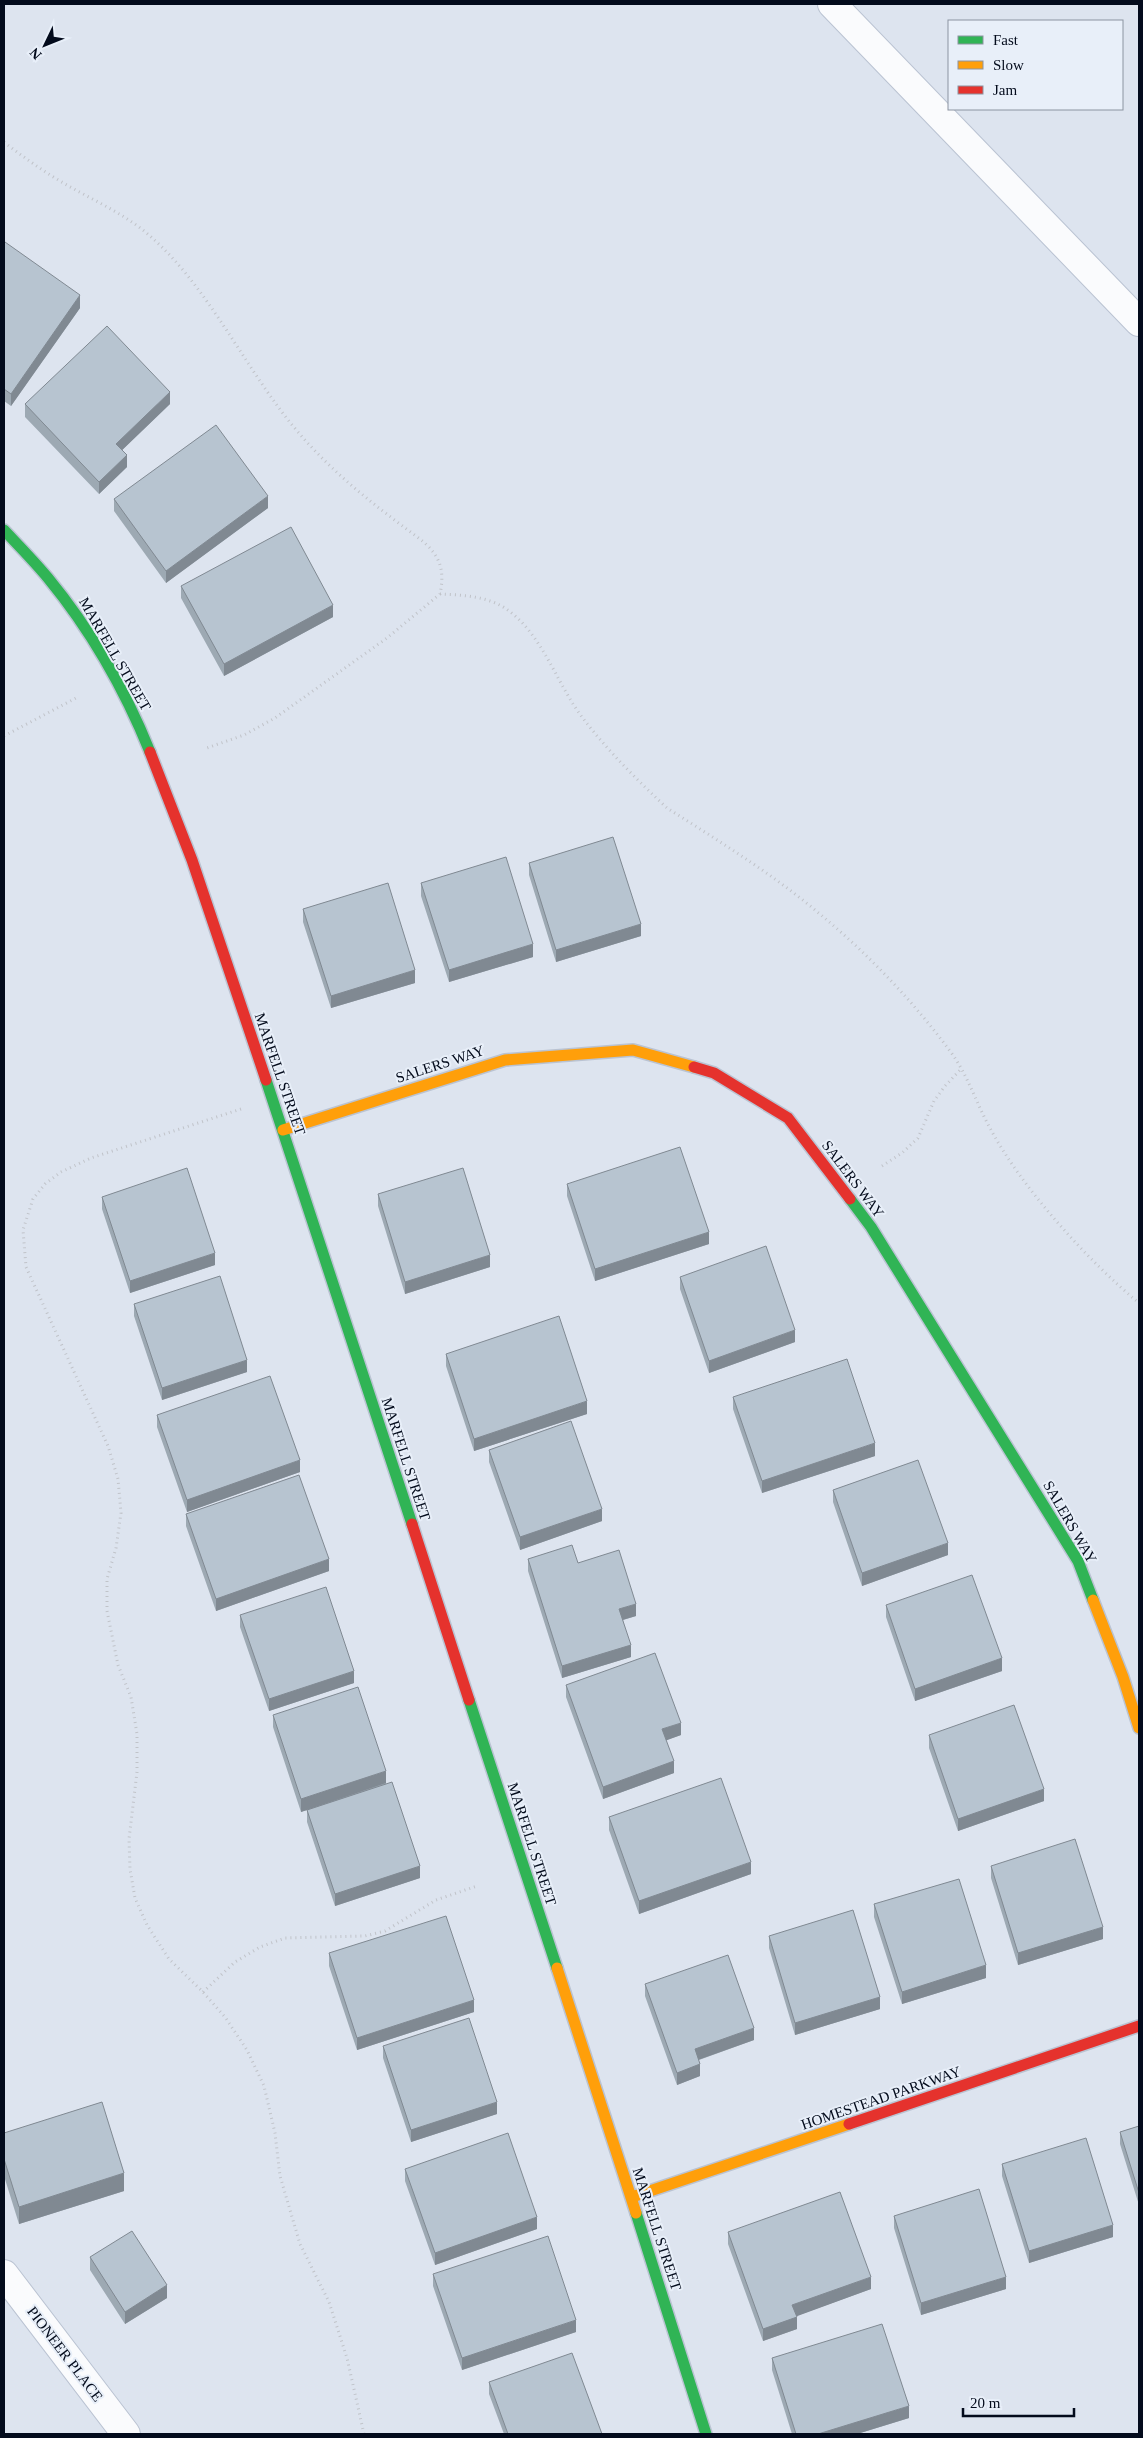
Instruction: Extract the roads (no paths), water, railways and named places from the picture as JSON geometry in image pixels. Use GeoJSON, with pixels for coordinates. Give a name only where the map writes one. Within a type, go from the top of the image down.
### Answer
{"type":"FeatureCollection","features":[{"type":"Feature","properties":{"kind":"street"},"geometry":{"type":"LineString","coordinates":[[832,4],[1139,322]]}},
{"type":"Feature","properties":{"kind":"street","name":"MARFELL STREET"},"geometry":{"type":"LineString","coordinates":[[4,530],[22,547],[77,614],[130,704],[174,810],[283,1130],[632,2197],[706,2434]]}},
{"type":"Feature","properties":{"kind":"street","name":"SALERS WAY"},"geometry":{"type":"LineString","coordinates":[[283,1130],[505,1060],[634,1050],[714,1073],[788,1118],[871,1227],[1078,1561],[1123,1678],[1139,1728]]}},
{"type":"Feature","properties":{"kind":"street","name":"HOMESTEAD PARKWAY"},"geometry":{"type":"LineString","coordinates":[[632,2197],[1139,2026]]}},
{"type":"Feature","properties":{"kind":"street","name":"PIONEER PLACE"},"geometry":{"type":"LineString","coordinates":[[4,2274],[126,2434]]}}]}
